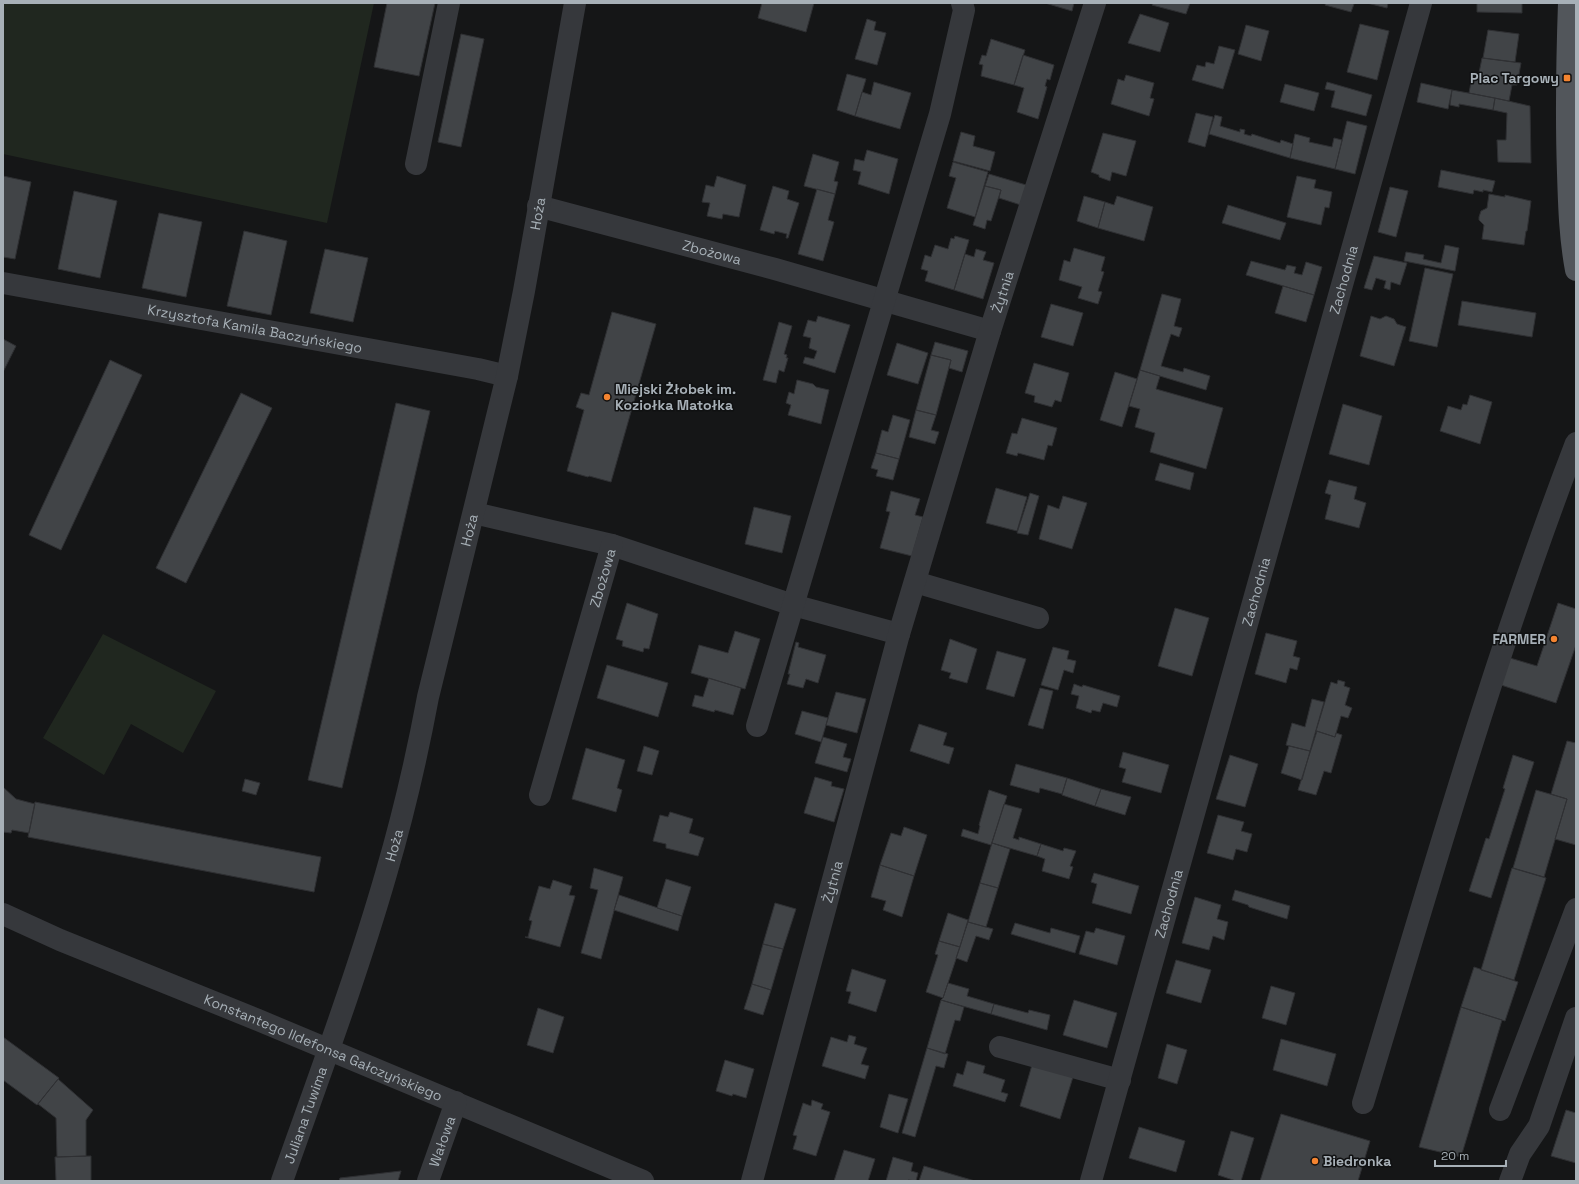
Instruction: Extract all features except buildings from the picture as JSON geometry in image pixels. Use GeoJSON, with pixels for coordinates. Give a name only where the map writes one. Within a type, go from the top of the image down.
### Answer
{"type":"FeatureCollection","features":[{"type":"Feature","properties":{"kind":"main road"},"geometry":{"type":"LineString","coordinates":[[1569,3],[1566,134],[1569,212],[1576,270]]}},
{"type":"Feature","properties":{"kind":"street"},"geometry":{"type":"LineString","coordinates":[[416,164],[449,3]]}},
{"type":"Feature","properties":{"kind":"street","name":"Hoża"},"geometry":{"type":"LineString","coordinates":[[328,1050],[386,874],[419,747],[428,697],[507,376],[524,291],[575,3]]}},
{"type":"Feature","properties":{"kind":"street"},"geometry":{"type":"LineString","coordinates":[[757,726],[940,114],[964,10],[962,3]]}},
{"type":"Feature","properties":{"kind":"street","name":"Żytnia"},"geometry":{"type":"LineString","coordinates":[[752,1181],[899,634],[990,332],[1094,3]]}},
{"type":"Feature","properties":{"kind":"street","name":"Zachodnia"},"geometry":{"type":"LineString","coordinates":[[1091,1181],[1421,3]]}},
{"type":"Feature","properties":{"kind":"street","name":"Zbożowa"},"geometry":{"type":"LineString","coordinates":[[538,206],[884,300],[990,332]]}},
{"type":"Feature","properties":{"kind":"street","name":"Krzysztofa Kamila Baczyńskiego"},"geometry":{"type":"LineString","coordinates":[[3,283],[478,369],[507,376]]}},
{"type":"Feature","properties":{"kind":"street"},"geometry":{"type":"LineString","coordinates":[[1363,1103],[1485,701],[1576,443]]}},
{"type":"Feature","properties":{"kind":"street"},"geometry":{"type":"LineString","coordinates":[[474,513],[612,545]]}},
{"type":"Feature","properties":{"kind":"street","name":"Zbożowa"},"geometry":{"type":"LineString","coordinates":[[540,794],[612,545],[793,606],[899,634]]}},
{"type":"Feature","properties":{"kind":"street"},"geometry":{"type":"LineString","coordinates":[[915,582],[1038,618]]}},
{"type":"Feature","properties":{"kind":"street"},"geometry":{"type":"LineString","coordinates":[[1500,1110],[1576,909]]}},
{"type":"Feature","properties":{"kind":"street","name":"Konstantego Ildefonsa Gałczyńskiego"},"geometry":{"type":"LineString","coordinates":[[3,914],[60,940],[258,1020],[643,1181]]}},
{"type":"Feature","properties":{"kind":"street"},"geometry":{"type":"LineString","coordinates":[[1510,1181],[1520,1154],[1539,1126],[1576,1018]]}},
{"type":"Feature","properties":{"kind":"street"},"geometry":{"type":"LineString","coordinates":[[1000,1047],[1120,1080]]}},
{"type":"Feature","properties":{"kind":"street","name":"Juliana Tuwima"},"geometry":{"type":"LineString","coordinates":[[282,1181],[328,1050]]}},
{"type":"Feature","properties":{"kind":"street","name":"Wałowa"},"geometry":{"type":"LineString","coordinates":[[428,1181],[456,1102]]}},
{"type":"Feature","properties":{"kind":"shaded area"},"geometry":{"type":"Polygon","coordinates":[[[3,3],[374,3],[327,223],[3,154],[3,3]]]}},
{"type":"Feature","properties":{"kind":"shaded area"},"geometry":{"type":"Polygon","coordinates":[[[103,634],[216,691],[183,753],[131,724],[104,775],[43,738],[103,634]]]}},
{"type":"Feature","properties":{"kind":"place","name":"Plac Targowy"},"geometry":{"type":"Point","coordinates":[1567,78]}},
{"type":"Feature","properties":{"kind":"place","name":"Miejski Żłobek im. Koziołka Matołka"},"geometry":{"type":"Point","coordinates":[607,397]}},
{"type":"Feature","properties":{"kind":"place","name":"FARMER"},"geometry":{"type":"Point","coordinates":[1554,639]}},
{"type":"Feature","properties":{"kind":"place","name":"Biedronka"},"geometry":{"type":"Point","coordinates":[1315,1161]}}]}
